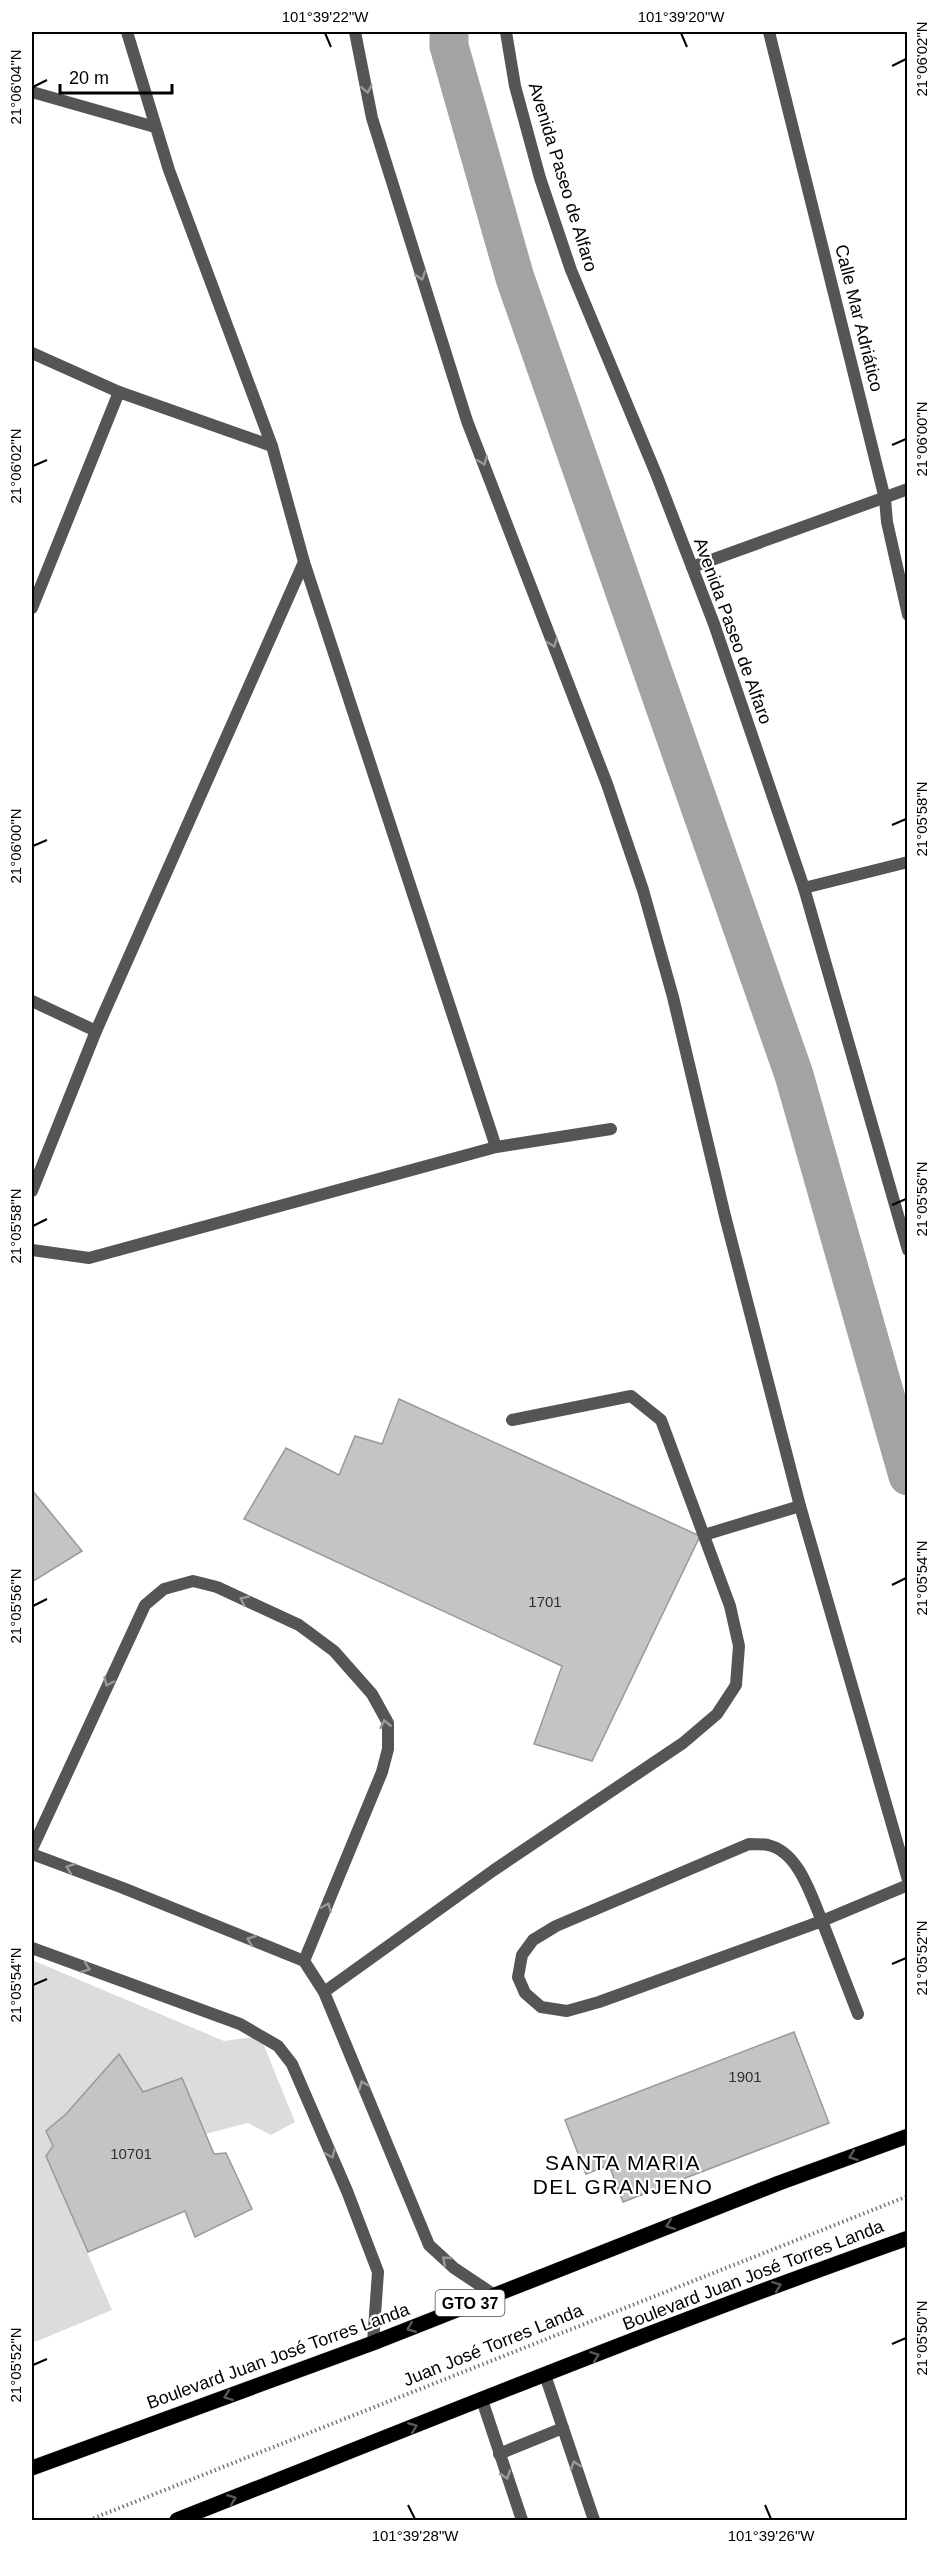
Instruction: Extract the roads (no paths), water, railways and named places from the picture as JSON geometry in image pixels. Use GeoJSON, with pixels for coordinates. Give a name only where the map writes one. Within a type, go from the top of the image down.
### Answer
{"type":"FeatureCollection","features":[{"type":"Feature","properties":{"kind":"main road","name":"Boulevard Juan José Torres Landa"},"geometry":{"type":"LineString","coordinates":[[32,2468],[373,2343],[779,2182],[908,2136]]}},
{"type":"Feature","properties":{"kind":"main road","name":"Boulevard Juan José Torres Landa"},"geometry":{"type":"LineString","coordinates":[[177,2520],[545,2375],[815,2271],[908,2238]]}},
{"type":"Feature","properties":{"kind":"street"},"geometry":{"type":"LineString","coordinates":[[127,32],[169,170],[272,446],[304,562],[496,1147]]}},
{"type":"Feature","properties":{"kind":"street"},"geometry":{"type":"LineString","coordinates":[[356,32],[372,118],[467,421],[607,784],[643,890],[673,998],[725,1216],[800,1506],[908,1880]]}},
{"type":"Feature","properties":{"kind":"street","name":"Avenida Paseo de Alfaro"},"geometry":{"type":"LineString","coordinates":[[506,32],[515,86],[540,178],[571,270],[692,567],[804,888],[908,1250]]}},
{"type":"Feature","properties":{"kind":"street","name":"Calle Mar Adriático"},"geometry":{"type":"LineString","coordinates":[[769,32],[885,499],[887,522],[908,615]]}},
{"type":"Feature","properties":{"kind":"street"},"geometry":{"type":"LineString","coordinates":[[32,92],[155,127]]}},
{"type":"Feature","properties":{"kind":"street"},"geometry":{"type":"LineString","coordinates":[[32,353],[119,392],[272,446]]}},
{"type":"Feature","properties":{"kind":"street"},"geometry":{"type":"LineString","coordinates":[[32,608],[119,392]]}},
{"type":"Feature","properties":{"kind":"street"},"geometry":{"type":"LineString","coordinates":[[692,567],[908,489]]}},
{"type":"Feature","properties":{"kind":"street"},"geometry":{"type":"LineString","coordinates":[[32,1191],[96,1031],[304,562]]}},
{"type":"Feature","properties":{"kind":"street"},"geometry":{"type":"LineString","coordinates":[[804,888],[908,862]]}},
{"type":"Feature","properties":{"kind":"street"},"geometry":{"type":"LineString","coordinates":[[32,1001],[96,1031]]}},
{"type":"Feature","properties":{"kind":"street"},"geometry":{"type":"LineString","coordinates":[[32,1250],[89,1258],[496,1147],[611,1129]]}},
{"type":"Feature","properties":{"kind":"street"},"geometry":{"type":"LineString","coordinates":[[324,1992],[494,1870],[683,1743],[717,1714],[735,1685],[739,1646],[730,1606],[661,1420],[631,1396],[512,1420]]}},
{"type":"Feature","properties":{"kind":"street"},"geometry":{"type":"LineString","coordinates":[[704,1535],[800,1506]]}},
{"type":"Feature","properties":{"kind":"street"},"geometry":{"type":"LineString","coordinates":[[32,1849],[145,1605],[164,1589],[193,1581],[217,1587],[298,1625],[334,1651],[372,1694],[387,1723],[388,1749],[382,1772],[304,1961]]}},
{"type":"Feature","properties":{"kind":"street"},"geometry":{"type":"LineString","coordinates":[[858,2014],[822,1921],[804,1880],[788,1857],[770,1846],[749,1844],[556,1926],[533,1940],[522,1955],[518,1977],[525,1993],[541,2007],[567,2011],[600,2002],[822,1921],[908,1885]]}},
{"type":"Feature","properties":{"kind":"street"},"geometry":{"type":"LineString","coordinates":[[32,1854],[304,1961],[324,1992],[429,2245],[454,2268],[493,2294]]}},
{"type":"Feature","properties":{"kind":"street"},"geometry":{"type":"LineString","coordinates":[[32,1948],[240,2024],[278,2046],[292,2064],[347,2191],[378,2272],[373,2343]]}},
{"type":"Feature","properties":{"kind":"street"},"geometry":{"type":"LineString","coordinates":[[545,2375],[594,2520]]}},
{"type":"Feature","properties":{"kind":"street"},"geometry":{"type":"LineString","coordinates":[[482,2400],[522,2520]]}},
{"type":"Feature","properties":{"kind":"street"},"geometry":{"type":"LineString","coordinates":[[499,2454],[563,2428]]}},
{"type":"Feature","properties":{"kind":"waterway"},"geometry":{"type":"LineString","coordinates":[[449,32],[449,46],[515,278],[794,1075],[908,1476]]}},
{"type":"Feature","properties":{"kind":"district","name":"SANTA MARIA DEL GRANJENO"},"geometry":{"type":"Point","coordinates":[623,2174]}}]}
